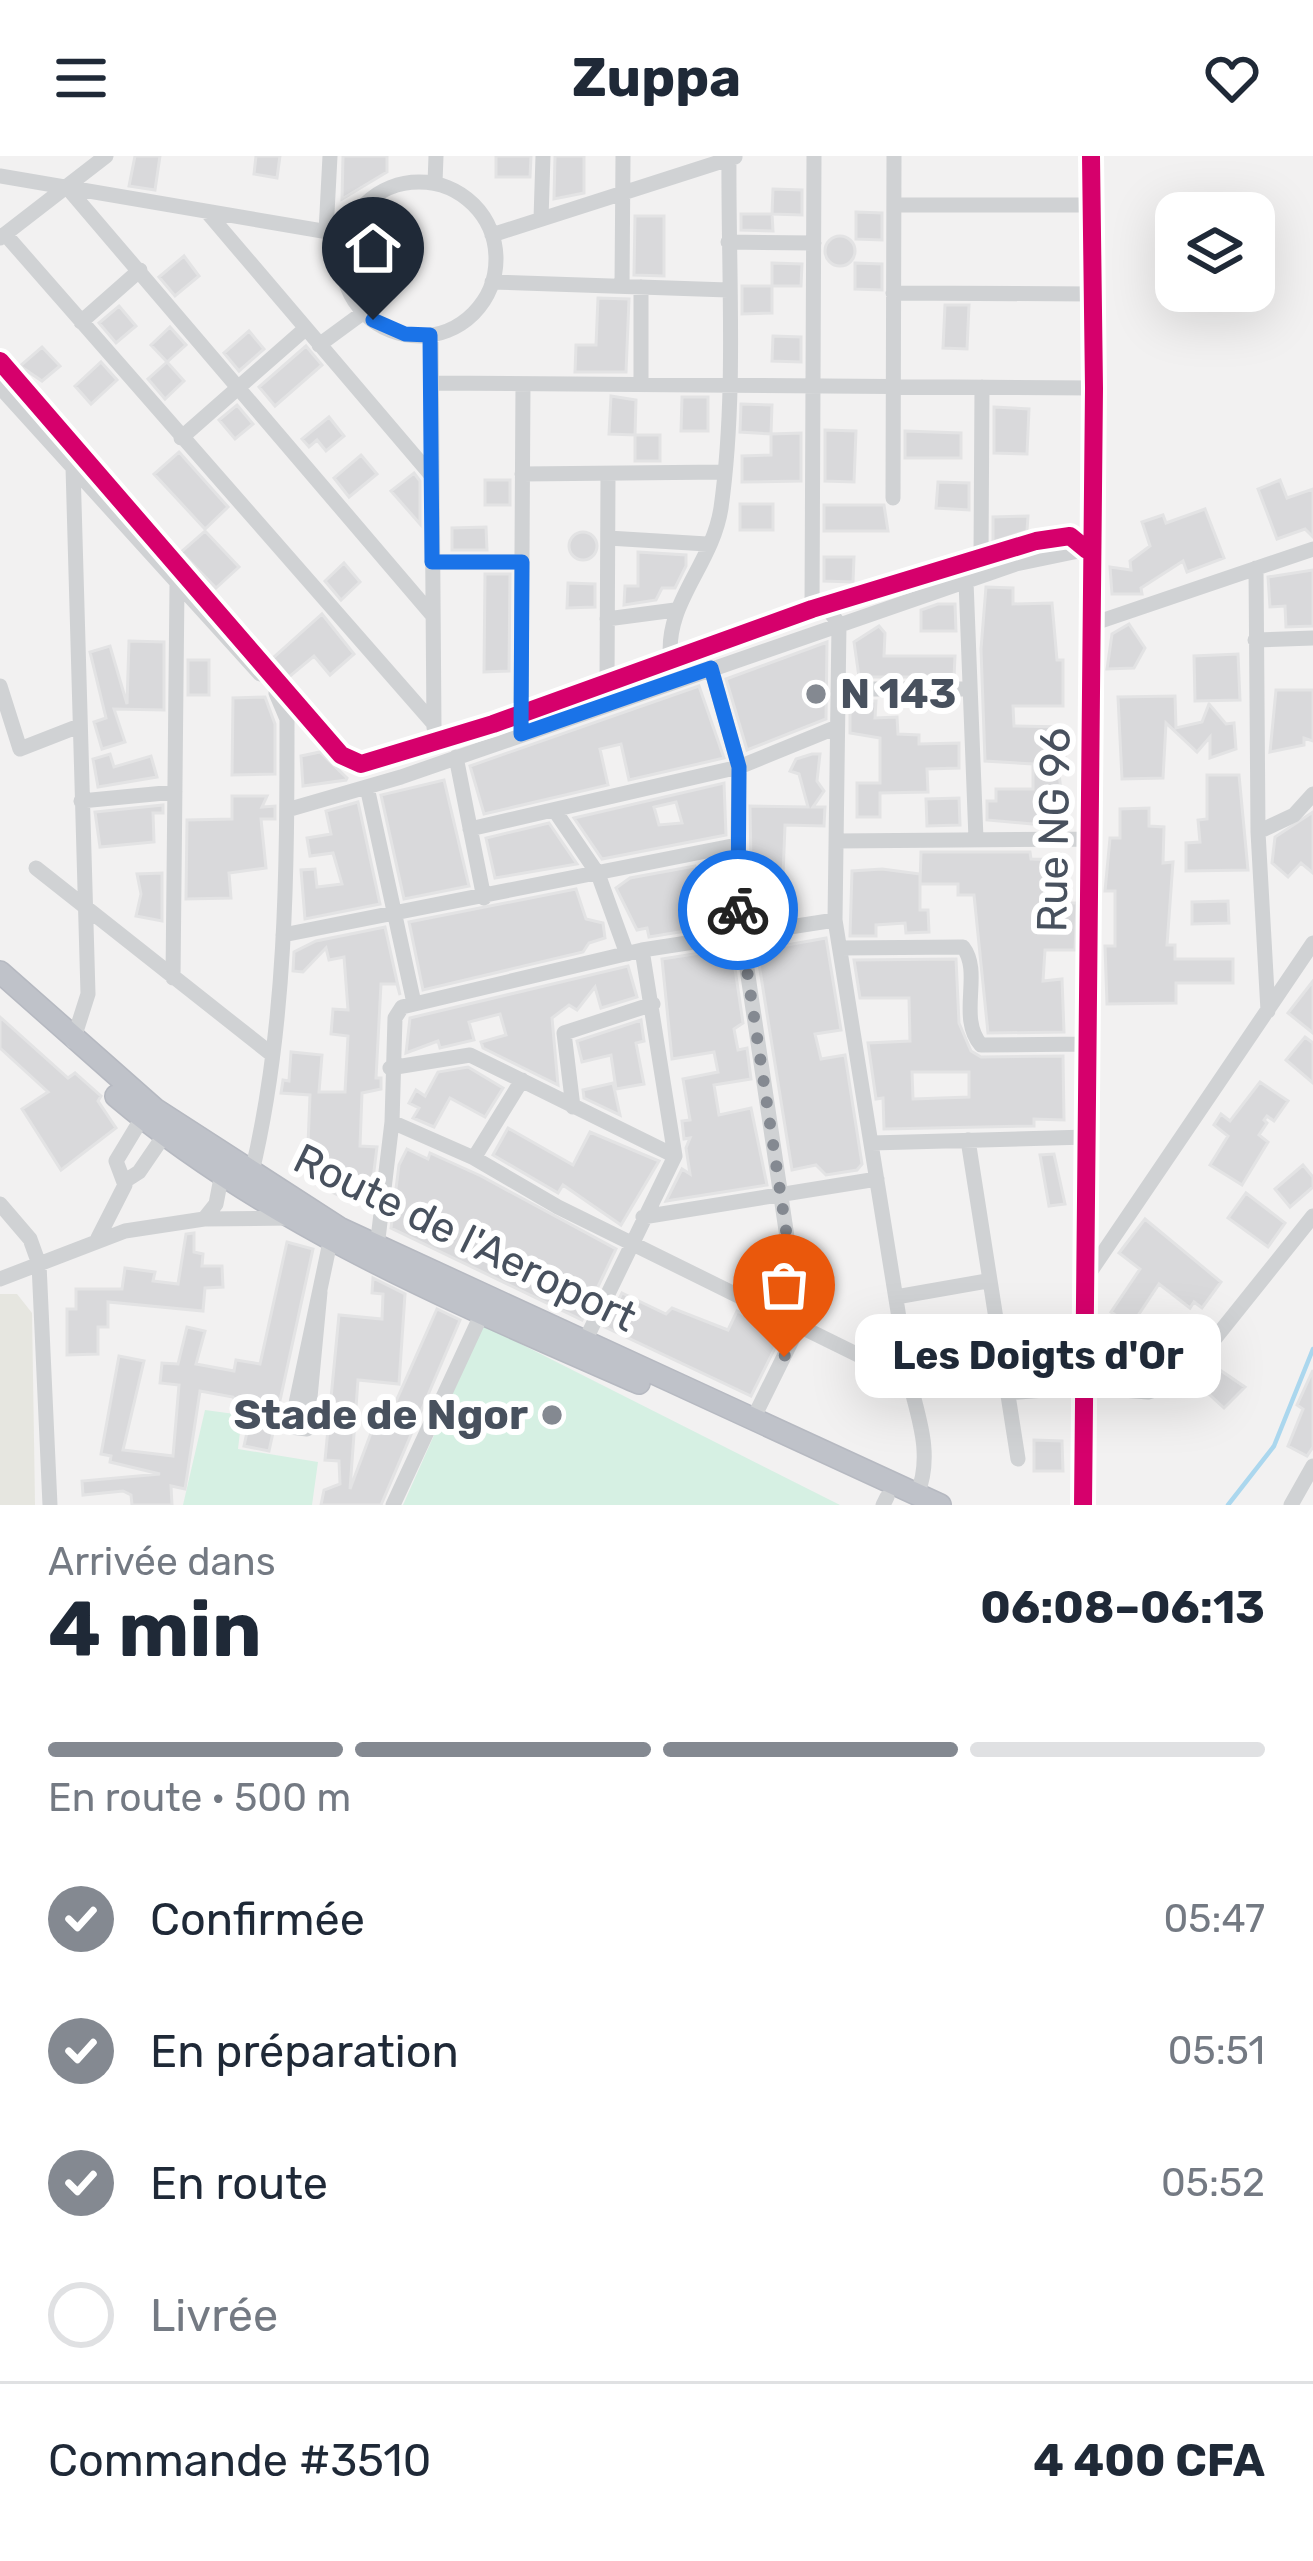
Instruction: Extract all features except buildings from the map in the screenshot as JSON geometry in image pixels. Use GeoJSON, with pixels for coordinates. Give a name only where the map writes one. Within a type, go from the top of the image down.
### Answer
{"type":"FeatureCollection","features":[{"type":"Feature","properties":{"kind":"highway","name":"Route de l'Aeroport"},"geometry":{"type":"LineString","coordinates":[[0,972],[155,1109],[251,1176],[376,1247],[752,1421],[898,1501]]}},
{"type":"Feature","properties":{"kind":"highway","name":"Route de l'Aeroport"},"geometry":{"type":"LineString","coordinates":[[0,992],[142,1118],[330,1242],[898,1501],[940,1505]]}},
{"type":"Feature","properties":{"kind":"street"},"geometry":{"type":"LineString","coordinates":[[106,156],[2,236],[434,724]]}},
{"type":"Feature","properties":{"kind":"street"},"geometry":{"type":"LineString","coordinates":[[326,232],[330,156]]}},
{"type":"Feature","properties":{"kind":"street"},"geometry":{"type":"LineString","coordinates":[[435,183],[436,156]]}},
{"type":"Feature","properties":{"kind":"street"},"geometry":{"type":"LineString","coordinates":[[541,219],[543,156]]}},
{"type":"Feature","properties":{"kind":"street"},"geometry":{"type":"LineString","coordinates":[[622,286],[623,156]]}},
{"type":"Feature","properties":{"kind":"street"},"geometry":{"type":"LineString","coordinates":[[814,156],[819,607],[838,624],[836,920],[909,1380],[926,1458],[898,1501]]}},
{"type":"Feature","properties":{"kind":"street"},"geometry":{"type":"LineString","coordinates":[[892,498],[894,156]]}},
{"type":"Feature","properties":{"kind":"street","name":"Rue NG 96"},"geometry":{"type":"LineString","coordinates":[[1083,1505],[1094,388],[1091,156]]}},
{"type":"Feature","properties":{"kind":"street"},"geometry":{"type":"LineString","coordinates":[[492,235],[732,157],[720,514],[707,544],[706,562],[675,610],[668,636],[671,661]]}},
{"type":"Feature","properties":{"kind":"street"},"geometry":{"type":"LineString","coordinates":[[2,174],[65,190],[346,235]]}},
{"type":"Feature","properties":{"kind":"street"},"geometry":{"type":"LineString","coordinates":[[413,182],[435,183],[474,205],[492,235],[492,282],[465,320],[430,335],[393,331],[364,312],[343,270],[346,235],[363,206],[381,191],[413,182]]}},
{"type":"Feature","properties":{"kind":"street"},"geometry":{"type":"LineString","coordinates":[[65,190],[140,270],[433,616]]}},
{"type":"Feature","properties":{"kind":"street"},"geometry":{"type":"LineString","coordinates":[[894,205],[1092,206]]}},
{"type":"Feature","properties":{"kind":"street"},"geometry":{"type":"LineString","coordinates":[[208,212],[432,475]]}},
{"type":"Feature","properties":{"kind":"street"},"geometry":{"type":"LineString","coordinates":[[728,242],[814,242]]}},
{"type":"Feature","properties":{"kind":"street"},"geometry":{"type":"LineString","coordinates":[[81,322],[140,270]]}},
{"type":"Feature","properties":{"kind":"street"},"geometry":{"type":"LineString","coordinates":[[492,282],[728,290]]}},
{"type":"Feature","properties":{"kind":"street"},"geometry":{"type":"LineString","coordinates":[[641,287],[641,384]]}},
{"type":"Feature","properties":{"kind":"street"},"geometry":{"type":"LineString","coordinates":[[893,293],[1093,294]]}},
{"type":"Feature","properties":{"kind":"street"},"geometry":{"type":"LineString","coordinates":[[319,345],[364,312]]}},
{"type":"Feature","properties":{"kind":"street"},"geometry":{"type":"LineString","coordinates":[[181,438],[305,329]]}},
{"type":"Feature","properties":{"kind":"street"},"geometry":{"type":"LineString","coordinates":[[430,335],[434,743]]}},
{"type":"Feature","properties":{"kind":"street"},"geometry":{"type":"LineString","coordinates":[[0,361],[76,464],[286,706],[283,934],[251,1176]]}},
{"type":"Feature","properties":{"kind":"street"},"geometry":{"type":"LineString","coordinates":[[431,383],[1094,388]]}},
{"type":"Feature","properties":{"kind":"street"},"geometry":{"type":"LineString","coordinates":[[521,734],[523,384]]}},
{"type":"Feature","properties":{"kind":"street"},"geometry":{"type":"LineString","coordinates":[[0,387],[341,755],[361,764],[434,743],[819,607],[981,557],[1058,536],[1090,549]]}},
{"type":"Feature","properties":{"kind":"street"},"geometry":{"type":"LineString","coordinates":[[981,557],[982,387]]}},
{"type":"Feature","properties":{"kind":"street"},"geometry":{"type":"LineString","coordinates":[[73,1041],[88,994],[76,464]]}},
{"type":"Feature","properties":{"kind":"street"},"geometry":{"type":"LineString","coordinates":[[522,475],[724,472]]}},
{"type":"Feature","properties":{"kind":"street"},"geometry":{"type":"LineString","coordinates":[[607,683],[608,475]]}},
{"type":"Feature","properties":{"kind":"street"},"geometry":{"type":"LineString","coordinates":[[608,538],[707,544]]}},
{"type":"Feature","properties":{"kind":"street"},"geometry":{"type":"LineString","coordinates":[[287,810],[456,757],[966,581],[1090,549]]}},
{"type":"Feature","properties":{"kind":"street"},"geometry":{"type":"LineString","coordinates":[[1092,624],[1313,549]]}},
{"type":"Feature","properties":{"kind":"street"},"geometry":{"type":"LineString","coordinates":[[432,562],[522,562]]}},
{"type":"Feature","properties":{"kind":"street"},"geometry":{"type":"LineString","coordinates":[[1256,568],[1258,832],[1268,1011]]}},
{"type":"Feature","properties":{"kind":"street"},"geometry":{"type":"LineString","coordinates":[[966,581],[976,839]]}},
{"type":"Feature","properties":{"kind":"street"},"geometry":{"type":"LineString","coordinates":[[173,978],[177,585]]}},
{"type":"Feature","properties":{"kind":"street"},"geometry":{"type":"LineString","coordinates":[[608,619],[675,610]]}},
{"type":"Feature","properties":{"kind":"street"},"geometry":{"type":"LineString","coordinates":[[1255,640],[1313,638]]}},
{"type":"Feature","properties":{"kind":"street"},"geometry":{"type":"LineString","coordinates":[[711,668],[739,767],[742,937],[800,1324],[752,1421]]}},
{"type":"Feature","properties":{"kind":"street"},"geometry":{"type":"LineString","coordinates":[[0,686],[20,749],[79,726]]}},
{"type":"Feature","properties":{"kind":"street"},"geometry":{"type":"LineString","coordinates":[[838,688],[970,689]]}},
{"type":"Feature","properties":{"kind":"street"},"geometry":{"type":"LineString","coordinates":[[470,829],[739,767],[837,727]]}},
{"type":"Feature","properties":{"kind":"street"},"geometry":{"type":"LineString","coordinates":[[456,757],[484,898]]}},
{"type":"Feature","properties":{"kind":"street"},"geometry":{"type":"LineString","coordinates":[[367,787],[414,1003]]}},
{"type":"Feature","properties":{"kind":"street"},"geometry":{"type":"LineString","coordinates":[[81,801],[175,793]]}},
{"type":"Feature","properties":{"kind":"street"},"geometry":{"type":"LineString","coordinates":[[1258,832],[1294,815],[1313,794]]}},
{"type":"Feature","properties":{"kind":"street"},"geometry":{"type":"LineString","coordinates":[[555,811],[598,874],[653,1004],[675,1156],[585,1341]]}},
{"type":"Feature","properties":{"kind":"street"},"geometry":{"type":"LineString","coordinates":[[836,841],[1090,838]]}},
{"type":"Feature","properties":{"kind":"street"},"geometry":{"type":"LineString","coordinates":[[283,934],[737,845]]}},
{"type":"Feature","properties":{"kind":"street"},"geometry":{"type":"LineString","coordinates":[[36,868],[270,1053]]}},
{"type":"Feature","properties":{"kind":"street"},"geometry":{"type":"LineString","coordinates":[[376,1247],[392,1123],[395,1014],[414,1003],[634,952],[836,920]]}},
{"type":"Feature","properties":{"kind":"street"},"geometry":{"type":"LineString","coordinates":[[1085,1279],[1313,943]]}},
{"type":"Feature","properties":{"kind":"street"},"geometry":{"type":"LineString","coordinates":[[840,949],[963,947],[970,960],[970,1018],[981,1045],[1088,1045]]}},
{"type":"Feature","properties":{"kind":"street"},"geometry":{"type":"LineString","coordinates":[[573,1107],[564,1033],[653,1004]]}},
{"type":"Feature","properties":{"kind":"street"},"geometry":{"type":"LineString","coordinates":[[390,1068],[464,1054],[675,1156]]}},
{"type":"Feature","properties":{"kind":"street"},"geometry":{"type":"LineString","coordinates":[[474,1158],[522,1080]]}},
{"type":"Feature","properties":{"kind":"street"},"geometry":{"type":"LineString","coordinates":[[125,1181],[116,1161],[142,1118]]}},
{"type":"Feature","properties":{"kind":"street"},"geometry":{"type":"LineString","coordinates":[[392,1123],[474,1158],[558,1207],[909,1380]]}},
{"type":"Feature","properties":{"kind":"street"},"geometry":{"type":"LineString","coordinates":[[98,1238],[125,1181],[139,1172],[165,1134]]}},
{"type":"Feature","properties":{"kind":"street"},"geometry":{"type":"LineString","coordinates":[[872,1143],[1087,1137]]}},
{"type":"Feature","properties":{"kind":"street"},"geometry":{"type":"LineString","coordinates":[[968,1140],[1018,1459]]}},
{"type":"Feature","properties":{"kind":"street"},"geometry":{"type":"LineString","coordinates":[[204,1219],[216,1204],[222,1173]]}},
{"type":"Feature","properties":{"kind":"street"},"geometry":{"type":"LineString","coordinates":[[643,1217],[877,1179]]}},
{"type":"Feature","properties":{"kind":"street"},"geometry":{"type":"LineString","coordinates":[[0,1204],[30,1238],[39,1264],[50,1505]]}},
{"type":"Feature","properties":{"kind":"street"},"geometry":{"type":"LineString","coordinates":[[1006,1393],[1084,1387],[1148,1392],[1180,1382],[1313,1216]]}},
{"type":"Feature","properties":{"kind":"street"},"geometry":{"type":"LineString","coordinates":[[0,1279],[98,1238],[204,1219],[290,1218]]}},
{"type":"Feature","properties":{"kind":"street"},"geometry":{"type":"LineString","coordinates":[[320,1292],[307,1429],[291,1427],[330,1242]]}},
{"type":"Feature","properties":{"kind":"street"},"geometry":{"type":"LineString","coordinates":[[896,1297],[987,1281]]}},
{"type":"Feature","properties":{"kind":"street"},"geometry":{"type":"LineString","coordinates":[[393,1505],[483,1311]]}},
{"type":"Feature","properties":{"kind":"street"},"geometry":{"type":"LineString","coordinates":[[1291,1505],[1313,1466]]}},
{"type":"Feature","properties":{"kind":"shaded area"},"geometry":{"type":"Polygon","coordinates":[[[0,1294],[17,1294],[32,1313],[35,1505],[0,1505],[0,1294]]]}},
{"type":"Feature","properties":{"kind":"green space","name":"Stade de Ngor"},"geometry":{"type":"Polygon","coordinates":[[[483,1325],[840,1505],[403,1505],[483,1325]]]}},
{"type":"Feature","properties":{"kind":"green space"},"geometry":{"type":"Polygon","coordinates":[[[205,1410],[242,1415],[238,1449],[318,1462],[312,1505],[183,1505],[205,1410]]]}},
{"type":"Feature","properties":{"kind":"waterway"},"geometry":{"type":"LineString","coordinates":[[1228,1505],[1274,1446],[1313,1349]]}},
{"type":"Feature","properties":{"kind":"cycle path"},"geometry":{"type":"LineString","coordinates":[[1083,1505],[1094,388],[1091,156]]}},
{"type":"Feature","properties":{"kind":"cycle path"},"geometry":{"type":"LineString","coordinates":[[0,361],[341,755],[361,764],[493,724],[812,609],[1036,541],[1070,536],[1087,550]]}},
{"type":"Feature","properties":{"kind":"way so far"},"geometry":{"type":"LineString","coordinates":[[738,910],[800,1324],[784,1357]]}},
{"type":"Feature","properties":{"kind":"place","name":"N 143"},"geometry":{"type":"Point","coordinates":[816,694]}},
{"type":"Feature","properties":{"kind":"place","name":"Les Doigts d'Or"},"geometry":{"type":"Point","coordinates":[784,1357]}},
{"type":"Feature","properties":{"kind":"place","name":"Stade de Ngor"},"geometry":{"type":"Point","coordinates":[552,1415]}},
{"type":"Feature","properties":{"kind":"route"},"geometry":{"type":"LineString","coordinates":[[373,320],[393,331],[430,335],[432,562],[522,562],[521,734],[711,668],[739,767],[738,910]]}}]}
